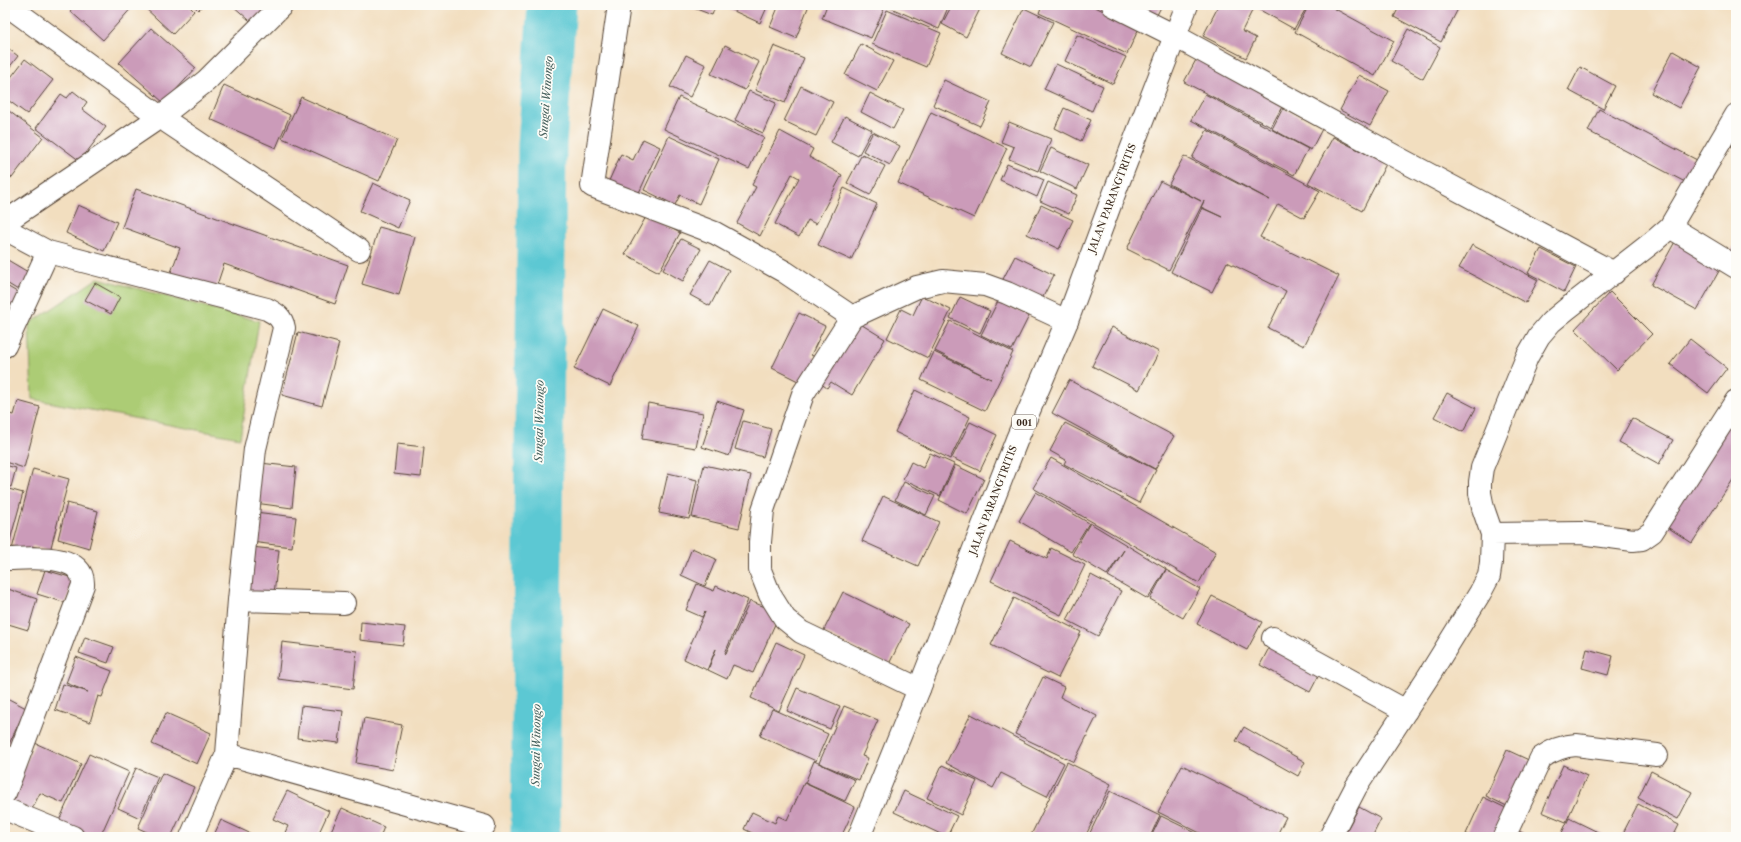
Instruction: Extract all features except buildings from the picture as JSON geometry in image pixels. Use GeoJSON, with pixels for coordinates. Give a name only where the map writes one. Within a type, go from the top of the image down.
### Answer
{"type":"FeatureCollection","features":[{"type":"Feature","properties":{"kind":"street"},"geometry":{"type":"LineString","coordinates":[[7,5],[160,117],[360,250]]}},
{"type":"Feature","properties":{"kind":"street"},"geometry":{"type":"LineString","coordinates":[[5,222],[160,117],[206,81],[282,5]]}},
{"type":"Feature","properties":{"kind":"street"},"geometry":{"type":"LineString","coordinates":[[619,5],[592,186],[715,233],[785,272],[852,316]]}},
{"type":"Feature","properties":{"kind":"street"},"geometry":{"type":"LineString","coordinates":[[1113,5],[1175,36],[1400,159],[1614,273]]}},
{"type":"Feature","properties":{"kind":"street","name":"JALAN PARANGTRITIS"},"geometry":{"type":"LineString","coordinates":[[859,837],[1017,439],[1066,321],[1187,5]]}},
{"type":"Feature","properties":{"kind":"street"},"geometry":{"type":"LineString","coordinates":[[1330,837],[1356,786],[1406,711],[1480,593],[1489,576],[1492,534],[1483,508],[1480,493],[1482,468],[1527,357],[1539,336],[1551,322],[1670,227],[1736,115]]}},
{"type":"Feature","properties":{"kind":"street"},"geometry":{"type":"LineString","coordinates":[[1670,227],[1736,267]]}},
{"type":"Feature","properties":{"kind":"street"},"geometry":{"type":"LineString","coordinates":[[5,229],[48,252],[267,309],[277,314],[283,321],[284,328],[255,449],[239,600],[227,754],[191,837]]}},
{"type":"Feature","properties":{"kind":"street"},"geometry":{"type":"LineString","coordinates":[[5,346],[48,252]]}},
{"type":"Feature","properties":{"kind":"street"},"geometry":{"type":"LineString","coordinates":[[919,689],[802,632],[784,618],[770,595],[760,570],[760,542],[763,510],[803,394],[852,316],[918,287],[943,281],[985,285],[1007,293],[1066,321]]}},
{"type":"Feature","properties":{"kind":"street"},"geometry":{"type":"LineString","coordinates":[[1492,534],[1581,533],[1633,540],[1642,539],[1652,532],[1736,401]]}},
{"type":"Feature","properties":{"kind":"street"},"geometry":{"type":"LineString","coordinates":[[5,558],[60,559],[76,566],[81,572],[83,585],[5,793]]}},
{"type":"Feature","properties":{"kind":"street"},"geometry":{"type":"LineString","coordinates":[[239,600],[344,603]]}},
{"type":"Feature","properties":{"kind":"street"},"geometry":{"type":"LineString","coordinates":[[1274,638],[1406,711]]}},
{"type":"Feature","properties":{"kind":"street"},"geometry":{"type":"LineString","coordinates":[[1504,837],[1541,758],[1550,752],[1563,746],[1576,745],[1657,755]]}},
{"type":"Feature","properties":{"kind":"street"},"geometry":{"type":"LineString","coordinates":[[227,754],[484,826]]}},
{"type":"Feature","properties":{"kind":"street"},"geometry":{"type":"LineString","coordinates":[[5,809],[73,837]]}},
{"type":"Feature","properties":{"kind":"green space"},"geometry":{"type":"Polygon","coordinates":[[[98,278],[259,321],[240,438],[32,399],[29,324],[98,278]]]}},
{"type":"Feature","properties":{"kind":"waterway","name":"Sungai Winongo"},"geometry":{"type":"LineString","coordinates":[[535,837],[542,145],[552,5]]}}]}
